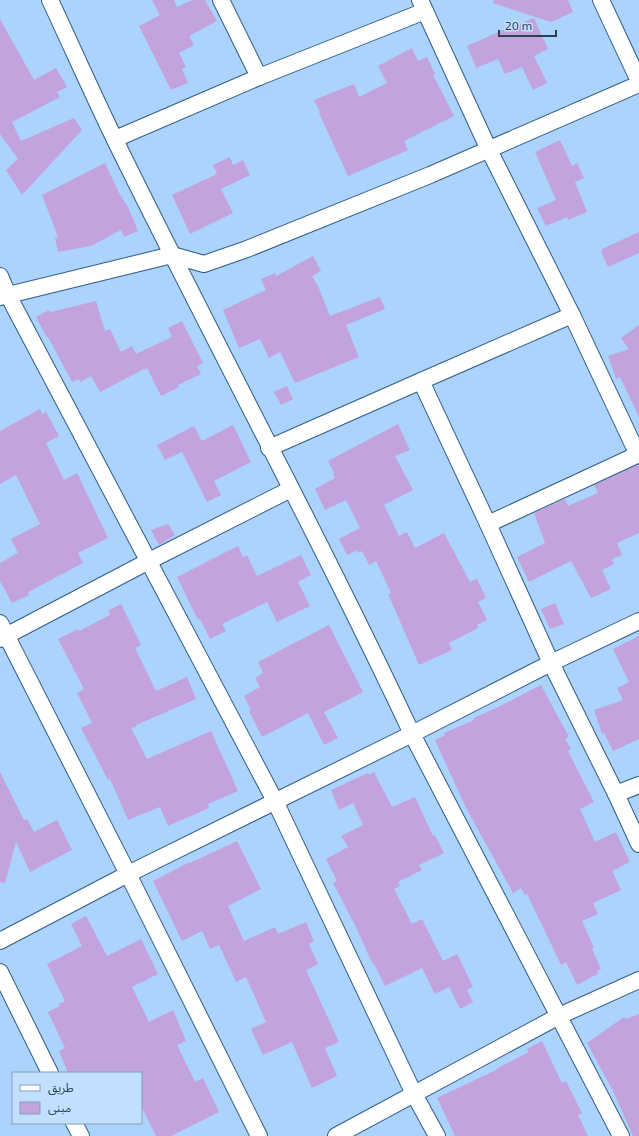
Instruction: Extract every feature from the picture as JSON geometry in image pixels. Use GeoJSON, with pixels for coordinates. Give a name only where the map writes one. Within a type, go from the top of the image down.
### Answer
{"type":"FeatureCollection","features":[{"type":"Feature","properties":{"kind":"street"},"geometry":{"type":"LineString","coordinates":[[50,0],[115,139],[172,255],[291,489],[412,734],[622,1136]]}},
{"type":"Feature","properties":{"kind":"street"},"geometry":{"type":"LineString","coordinates":[[221,0],[259,77]]}},
{"type":"Feature","properties":{"kind":"street"},"geometry":{"type":"LineString","coordinates":[[4,296],[172,255],[204,264],[254,246],[430,175],[639,83],[601,0]]}},
{"type":"Feature","properties":{"kind":"street"},"geometry":{"type":"LineString","coordinates":[[115,139],[422,5],[489,150],[572,315],[638,455],[488,524]]}},
{"type":"Feature","properties":{"kind":"street"},"geometry":{"type":"LineString","coordinates":[[0,276],[4,296],[149,561],[275,801],[414,1094],[436,1136]]}},
{"type":"Feature","properties":{"kind":"street"},"geometry":{"type":"LineString","coordinates":[[270,448],[572,315]]}},
{"type":"Feature","properties":{"kind":"street"},"geometry":{"type":"LineString","coordinates":[[421,381],[551,663],[639,844]]}},
{"type":"Feature","properties":{"kind":"street"},"geometry":{"type":"LineString","coordinates":[[259,1136],[128,874],[2,632],[149,561],[291,489]]}},
{"type":"Feature","properties":{"kind":"street"},"geometry":{"type":"LineString","coordinates":[[0,941],[128,874],[412,734],[551,663],[639,621]]}},
{"type":"Feature","properties":{"kind":"street"},"geometry":{"type":"LineString","coordinates":[[616,794],[639,785]]}},
{"type":"Feature","properties":{"kind":"street"},"geometry":{"type":"LineString","coordinates":[[0,972],[50,1072]]}},
{"type":"Feature","properties":{"kind":"street"},"geometry":{"type":"LineString","coordinates":[[336,1136],[559,1016],[639,980]]}},
{"type":"Feature","properties":{"kind":"street"},"geometry":{"type":"LineString","coordinates":[[75,1124],[81,1136]]}},
{"type":"Feature","properties":{"kind":"building"},"geometry":{"type":"Polygon","coordinates":[[[152,0],[174,0],[177,7],[192,0],[205,0],[217,21],[189,36],[194,45],[179,53],[186,67],[182,69],[188,83],[171,90],[139,26],[160,15],[152,0]]]}},
{"type":"Feature","properties":{"kind":"building"},"geometry":{"type":"Polygon","coordinates":[[[494,0],[568,0],[573,12],[551,22],[493,3],[494,0]]]}},
{"type":"Feature","properties":{"kind":"building"},"geometry":{"type":"Polygon","coordinates":[[[534,18],[548,49],[534,56],[547,83],[533,90],[522,67],[505,74],[498,59],[476,68],[467,46],[534,18]]]}},
{"type":"Feature","properties":{"kind":"building"},"geometry":{"type":"Polygon","coordinates":[[[0,19],[34,80],[56,68],[67,87],[57,92],[60,97],[12,122],[21,141],[74,118],[82,130],[22,195],[6,170],[18,159],[0,134],[0,19]]]}},
{"type":"Feature","properties":{"kind":"building"},"geometry":{"type":"Polygon","coordinates":[[[412,48],[418,61],[427,57],[435,74],[433,75],[454,116],[404,141],[408,150],[348,176],[314,100],[354,84],[359,97],[387,83],[378,66],[412,48]]]}},
{"type":"Feature","properties":{"kind":"building"},"geometry":{"type":"Polygon","coordinates":[[[560,140],[572,166],[577,163],[584,178],[575,182],[587,212],[568,220],[567,217],[546,226],[537,208],[556,200],[535,152],[560,140]]]}},
{"type":"Feature","properties":{"kind":"building"},"geometry":{"type":"Polygon","coordinates":[[[230,157],[233,165],[243,160],[250,175],[221,189],[233,213],[190,234],[172,195],[217,174],[213,165],[230,157]]]}},
{"type":"Feature","properties":{"kind":"building"},"geometry":{"type":"Polygon","coordinates":[[[105,163],[119,193],[128,207],[138,231],[124,237],[121,230],[91,246],[58,252],[55,238],[58,237],[42,195],[105,163]]]}},
{"type":"Feature","properties":{"kind":"building"},"geometry":{"type":"Polygon","coordinates":[[[639,232],[639,253],[608,267],[601,252],[602,249],[639,232]]]}},
{"type":"Feature","properties":{"kind":"building"},"geometry":{"type":"Polygon","coordinates":[[[313,256],[321,271],[312,276],[318,286],[330,316],[380,297],[385,309],[346,325],[359,357],[295,383],[280,352],[269,358],[260,339],[239,348],[223,310],[266,290],[261,279],[275,273],[276,276],[313,256]]]}},
{"type":"Feature","properties":{"kind":"building"},"geometry":{"type":"Polygon","coordinates":[[[96,301],[105,331],[110,329],[121,352],[132,346],[136,354],[172,337],[168,328],[182,321],[203,363],[197,366],[201,374],[178,385],[179,387],[161,396],[147,368],[100,392],[91,376],[80,382],[79,379],[72,382],[36,317],[49,310],[50,312],[96,301]]]}},
{"type":"Feature","properties":{"kind":"building"},"geometry":{"type":"Polygon","coordinates":[[[639,325],[639,417],[620,377],[616,379],[608,356],[629,349],[621,338],[639,325]]]}},
{"type":"Feature","properties":{"kind":"building"},"geometry":{"type":"Polygon","coordinates":[[[287,386],[293,399],[281,405],[274,392],[287,386]]]}},
{"type":"Feature","properties":{"kind":"building"},"geometry":{"type":"Polygon","coordinates":[[[40,409],[42,414],[46,412],[59,436],[46,443],[64,480],[77,473],[108,538],[78,553],[83,563],[28,592],[29,595],[12,603],[0,581],[0,563],[18,553],[11,539],[40,524],[16,475],[0,484],[0,431],[40,409]]]}},
{"type":"Feature","properties":{"kind":"building"},"geometry":{"type":"Polygon","coordinates":[[[398,424],[410,450],[395,456],[413,490],[384,505],[399,536],[407,532],[415,548],[444,533],[470,582],[477,579],[486,598],[478,602],[487,620],[477,625],[478,628],[449,643],[452,650],[419,665],[388,594],[391,593],[376,561],[369,565],[362,551],[358,553],[357,550],[347,555],[339,539],[360,528],[346,500],[325,510],[315,489],[335,478],[328,461],[398,424]]]}},
{"type":"Feature","properties":{"kind":"building"},"geometry":{"type":"Polygon","coordinates":[[[233,425],[251,462],[214,481],[221,495],[207,502],[182,452],[165,460],[157,445],[194,426],[202,441],[233,425]]]}},
{"type":"Feature","properties":{"kind":"building"},"geometry":{"type":"Polygon","coordinates":[[[639,464],[639,533],[617,543],[622,555],[612,559],[614,564],[602,570],[611,589],[591,598],[571,561],[529,582],[517,557],[545,543],[534,513],[565,499],[568,506],[598,493],[594,485],[639,464]]]}},
{"type":"Feature","properties":{"kind":"building"},"geometry":{"type":"Polygon","coordinates":[[[168,524],[175,535],[159,545],[151,530],[168,524]]]}},
{"type":"Feature","properties":{"kind":"building"},"geometry":{"type":"Polygon","coordinates":[[[238,546],[243,557],[247,555],[257,576],[301,555],[311,575],[298,582],[310,606],[277,622],[267,602],[222,624],[226,631],[210,639],[200,619],[198,620],[177,577],[238,546]]]}},
{"type":"Feature","properties":{"kind":"building"},"geometry":{"type":"Polygon","coordinates":[[[555,603],[564,624],[550,629],[541,609],[555,603]]]}},
{"type":"Feature","properties":{"kind":"building"},"geometry":{"type":"Polygon","coordinates":[[[121,604],[141,645],[135,648],[156,691],[187,677],[196,699],[131,728],[147,759],[211,731],[238,791],[208,804],[209,808],[168,826],[160,807],[128,820],[110,779],[108,780],[81,728],[92,723],[77,693],[84,689],[58,639],[78,629],[79,631],[110,615],[108,611],[121,604]]]}},
{"type":"Feature","properties":{"kind":"building"},"geometry":{"type":"Polygon","coordinates":[[[329,625],[363,692],[324,712],[338,738],[324,745],[308,713],[262,737],[249,711],[251,710],[244,696],[260,687],[255,678],[263,673],[258,662],[329,625]]]}},
{"type":"Feature","properties":{"kind":"building"},"geometry":{"type":"Polygon","coordinates":[[[639,636],[639,739],[613,751],[604,733],[602,734],[594,710],[623,700],[617,688],[629,682],[613,649],[639,636]]]}},
{"type":"Feature","properties":{"kind":"building"},"geometry":{"type":"Polygon","coordinates":[[[541,685],[569,737],[565,739],[571,749],[568,751],[594,802],[580,809],[595,842],[616,832],[630,862],[612,871],[621,890],[593,903],[598,914],[582,921],[594,948],[592,949],[601,969],[597,971],[599,973],[577,985],[566,962],[561,965],[527,894],[525,895],[521,888],[513,893],[466,808],[435,740],[445,735],[444,733],[474,720],[474,718],[541,685]]]}},
{"type":"Feature","properties":{"kind":"building"},"geometry":{"type":"Polygon","coordinates":[[[0,772],[24,820],[27,819],[34,832],[57,820],[72,850],[30,872],[16,842],[5,883],[0,882],[0,772]]]}},
{"type":"Feature","properties":{"kind":"building"},"geometry":{"type":"Polygon","coordinates":[[[374,772],[392,807],[415,797],[433,836],[435,835],[444,853],[419,865],[422,870],[398,882],[400,886],[394,889],[412,924],[422,919],[443,961],[457,954],[473,987],[467,990],[473,1002],[460,1009],[449,987],[435,994],[422,968],[385,986],[373,962],[372,963],[356,927],[333,883],[337,881],[326,859],[348,847],[341,836],[363,825],[353,803],[339,810],[331,790],[368,773],[369,775],[374,772]]]}},
{"type":"Feature","properties":{"kind":"building"},"geometry":{"type":"Polygon","coordinates":[[[237,841],[261,889],[228,906],[244,941],[275,927],[278,934],[306,922],[314,941],[309,944],[318,964],[306,970],[339,1042],[325,1048],[337,1076],[312,1088],[292,1042],[263,1055],[251,1029],[266,1022],[246,977],[236,982],[219,945],[210,949],[202,931],[182,941],[153,881],[190,862],[237,841]]]}},
{"type":"Feature","properties":{"kind":"building"},"geometry":{"type":"Polygon","coordinates":[[[86,916],[107,956],[141,939],[158,974],[132,987],[149,1022],[173,1010],[186,1041],[177,1045],[195,1082],[203,1078],[219,1112],[171,1136],[156,1136],[142,1108],[142,1072],[68,1072],[59,1051],[65,1048],[48,1012],[60,1006],[59,1004],[65,1001],[47,964],[82,946],[71,924],[86,916]]]}},
{"type":"Feature","properties":{"kind":"building"},"geometry":{"type":"Polygon","coordinates":[[[639,1014],[639,1136],[633,1136],[613,1091],[587,1043],[624,1017],[626,1019],[639,1014]]]}},
{"type":"Feature","properties":{"kind":"building"},"geometry":{"type":"Polygon","coordinates":[[[542,1041],[562,1083],[566,1081],[582,1113],[578,1115],[588,1136],[455,1136],[437,1098],[496,1070],[529,1052],[527,1049],[542,1041]]]}}]}
